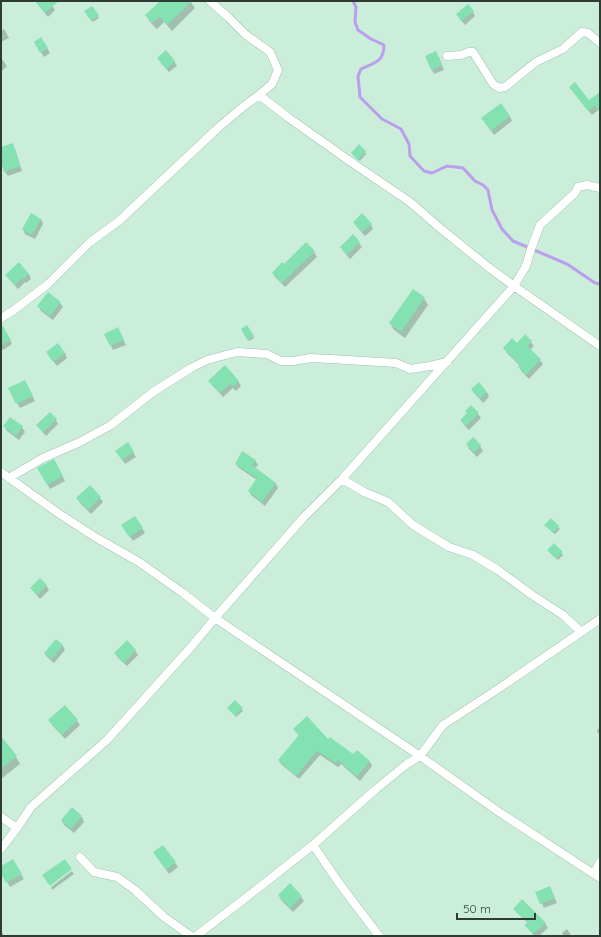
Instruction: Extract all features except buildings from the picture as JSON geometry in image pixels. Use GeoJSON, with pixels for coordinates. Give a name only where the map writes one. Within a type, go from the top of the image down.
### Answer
{"type":"FeatureCollection","features":[{"type":"Feature","properties":{"kind":"street"},"geometry":{"type":"LineString","coordinates":[[1,318],[48,284],[89,243],[120,220],[219,127],[272,84],[278,70],[270,52],[246,35],[210,1]]}},
{"type":"Feature","properties":{"kind":"street"},"geometry":{"type":"LineString","coordinates":[[448,56],[473,52],[493,84],[499,88],[505,87],[536,62],[563,48],[582,32],[588,33],[600,43]]}},
{"type":"Feature","properties":{"kind":"street"},"geometry":{"type":"LineString","coordinates":[[259,95],[345,158],[410,202],[452,238],[514,286],[600,346]]}},
{"type":"Feature","properties":{"kind":"street"},"geometry":{"type":"LineString","coordinates":[[1,849],[31,807],[107,740],[191,647],[304,517],[342,479],[514,286],[526,266],[540,225],[575,193],[578,187],[587,185],[600,188]]}},
{"type":"Feature","properties":{"kind":"street"},"geometry":{"type":"LineString","coordinates":[[9,478],[43,458],[80,442],[111,425],[153,392],[191,368],[207,360],[237,352],[267,354],[281,361],[331,358],[396,363],[410,369],[446,362]]}},
{"type":"Feature","properties":{"kind":"street"},"geometry":{"type":"LineString","coordinates":[[1,472],[58,514],[140,562],[215,618],[420,756],[499,812],[597,876],[600,862]]}},
{"type":"Feature","properties":{"kind":"street"},"geometry":{"type":"LineString","coordinates":[[342,479],[364,492],[388,502],[413,525],[449,547],[472,555],[498,570],[532,595],[563,615],[582,632]]}},
{"type":"Feature","properties":{"kind":"street"},"geometry":{"type":"LineString","coordinates":[[196,936],[313,844],[407,764],[420,756],[443,725],[582,632],[600,618]]}},
{"type":"Feature","properties":{"kind":"street"},"geometry":{"type":"LineString","coordinates":[[1,817],[17,828]]}},
{"type":"Feature","properties":{"kind":"street"},"geometry":{"type":"LineString","coordinates":[[313,844],[339,883],[379,936]]}},
{"type":"Feature","properties":{"kind":"street"},"geometry":{"type":"LineString","coordinates":[[80,857],[94,872],[117,877],[135,890],[164,917],[191,936]]}},
{"type":"Feature","properties":{"kind":"waterway"},"geometry":{"type":"LineString","coordinates":[[353,1],[356,7],[355,22],[358,30],[371,39],[384,45],[384,51],[380,58],[374,63],[361,69],[358,76],[360,97],[382,119],[401,129],[409,144],[410,156],[424,171],[432,173],[447,166],[463,168],[475,181],[483,185],[488,190],[492,210],[502,229],[513,241],[567,264],[595,283],[600,284]]}}]}
